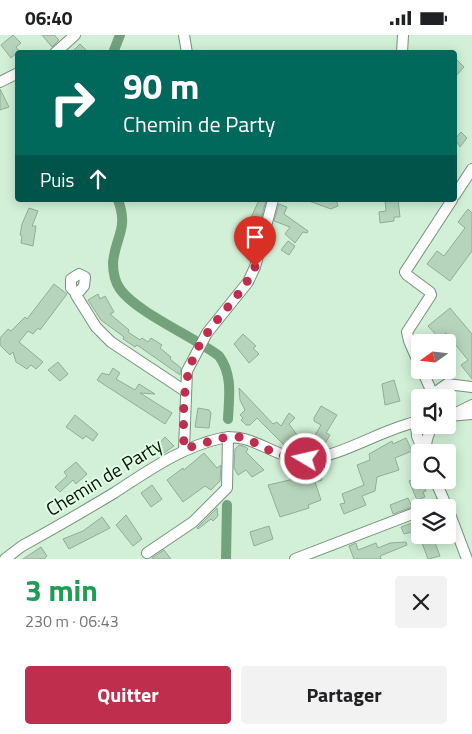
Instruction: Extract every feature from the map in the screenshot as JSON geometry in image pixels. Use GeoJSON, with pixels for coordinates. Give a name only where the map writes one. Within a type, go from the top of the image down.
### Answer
{"type":"FeatureCollection","features":[{"type":"Feature","properties":{"kind":"street"},"geometry":{"type":"LineString","coordinates":[[58,50],[75,35]]}},
{"type":"Feature","properties":{"kind":"street"},"geometry":{"type":"LineString","coordinates":[[184,35],[186,50]]}},
{"type":"Feature","properties":{"kind":"street"},"geometry":{"type":"LineString","coordinates":[[402,50],[403,35]]}},
{"type":"Feature","properties":{"kind":"street"},"geometry":{"type":"LineString","coordinates":[[0,82],[15,74]]}},
{"type":"Feature","properties":{"kind":"street"},"geometry":{"type":"LineString","coordinates":[[457,192],[472,169]]}},
{"type":"Feature","properties":{"kind":"street","name":"Chemin de Party"},"geometry":{"type":"LineString","coordinates":[[5,559],[184,449],[187,371],[197,348],[207,333],[248,282],[255,267],[272,202]]}},
{"type":"Feature","properties":{"kind":"street"},"geometry":{"type":"LineString","coordinates":[[411,346],[407,332],[431,295],[430,292],[405,272],[451,202]]}},
{"type":"Feature","properties":{"kind":"street"},"geometry":{"type":"LineString","coordinates":[[77,294],[96,327],[110,342],[185,391]]}},
{"type":"Feature","properties":{"kind":"street"},"geometry":{"type":"LineString","coordinates":[[441,389],[447,384],[472,387]]}},
{"type":"Feature","properties":{"kind":"street"},"geometry":{"type":"LineString","coordinates":[[456,413],[472,405]]}},
{"type":"Feature","properties":{"kind":"street"},"geometry":{"type":"LineString","coordinates":[[456,416],[472,415]]}},
{"type":"Feature","properties":{"kind":"street"},"geometry":{"type":"LineString","coordinates":[[184,449],[225,438],[240,437],[278,455],[306,459],[322,456],[399,426],[411,423]]}},
{"type":"Feature","properties":{"kind":"street"},"geometry":{"type":"LineString","coordinates":[[147,553],[193,522],[227,488],[225,438]]}},
{"type":"Feature","properties":{"kind":"street"},"geometry":{"type":"LineString","coordinates":[[295,559],[411,514]]}},
{"type":"Feature","properties":{"kind":"street"},"geometry":{"type":"LineString","coordinates":[[456,531],[467,559]]}},
{"type":"Feature","properties":{"kind":"building"},"geometry":{"type":"Polygon","coordinates":[[[13,35],[21,43],[16,47],[18,50],[15,50],[15,54],[11,58],[1,45],[13,35]]]}},
{"type":"Feature","properties":{"kind":"building"},"geometry":{"type":"Polygon","coordinates":[[[42,35],[54,35],[59,40],[52,47],[42,35]]]}},
{"type":"Feature","properties":{"kind":"building"},"geometry":{"type":"Polygon","coordinates":[[[80,44],[86,50],[74,50],[80,44]]]}},
{"type":"Feature","properties":{"kind":"building"},"geometry":{"type":"Polygon","coordinates":[[[457,60],[464,67],[457,75],[457,60]]]}},
{"type":"Feature","properties":{"kind":"building"},"geometry":{"type":"Polygon","coordinates":[[[0,89],[9,107],[0,110],[0,89]]]}},
{"type":"Feature","properties":{"kind":"building"},"geometry":{"type":"Polygon","coordinates":[[[461,132],[467,138],[460,147],[457,142],[457,137],[461,132]]]}},
{"type":"Feature","properties":{"kind":"building"},"geometry":{"type":"Polygon","coordinates":[[[258,202],[265,202],[259,226],[250,220],[258,202]]]}},
{"type":"Feature","properties":{"kind":"building"},"geometry":{"type":"Polygon","coordinates":[[[312,202],[337,202],[338,206],[331,209],[312,202]]]}},
{"type":"Feature","properties":{"kind":"building"},"geometry":{"type":"Polygon","coordinates":[[[385,202],[398,202],[400,217],[394,217],[394,221],[380,223],[379,212],[386,211],[385,202]]]}},
{"type":"Feature","properties":{"kind":"building"},"geometry":{"type":"Polygon","coordinates":[[[279,204],[287,207],[284,214],[308,231],[307,233],[303,232],[295,243],[285,234],[290,227],[274,221],[279,204]]]}},
{"type":"Feature","properties":{"kind":"building"},"geometry":{"type":"Polygon","coordinates":[[[29,208],[38,211],[32,226],[36,226],[33,246],[21,243],[22,236],[20,235],[22,224],[29,208]]]}},
{"type":"Feature","properties":{"kind":"building"},"geometry":{"type":"Polygon","coordinates":[[[468,209],[472,213],[472,251],[450,281],[427,264],[437,251],[444,256],[465,228],[458,222],[468,209]]]}},
{"type":"Feature","properties":{"kind":"building"},"geometry":{"type":"Polygon","coordinates":[[[288,241],[295,246],[289,255],[281,250],[288,241]]]}},
{"type":"Feature","properties":{"kind":"building"},"geometry":{"type":"Polygon","coordinates":[[[54,284],[67,294],[40,330],[38,328],[33,334],[28,331],[19,342],[43,362],[36,369],[31,365],[27,369],[16,362],[13,352],[10,355],[0,345],[0,338],[8,329],[11,331],[25,317],[27,319],[54,284]]]}},
{"type":"Feature","properties":{"kind":"building"},"geometry":{"type":"Polygon","coordinates":[[[98,294],[100,299],[105,296],[114,312],[110,314],[129,330],[128,332],[140,340],[142,338],[148,342],[151,338],[162,345],[160,348],[181,368],[180,375],[137,345],[135,347],[123,339],[124,337],[101,320],[88,300],[98,294]]]}},
{"type":"Feature","properties":{"kind":"building"},"geometry":{"type":"Polygon","coordinates":[[[450,308],[472,334],[472,379],[461,365],[468,360],[456,345],[456,334],[435,334],[428,326],[450,308]]]}},
{"type":"Feature","properties":{"kind":"building"},"geometry":{"type":"Polygon","coordinates":[[[243,334],[256,346],[253,348],[259,354],[249,363],[234,344],[243,334]]]}},
{"type":"Feature","properties":{"kind":"building"},"geometry":{"type":"Polygon","coordinates":[[[58,362],[68,374],[60,381],[48,370],[58,362]]]}},
{"type":"Feature","properties":{"kind":"building"},"geometry":{"type":"Polygon","coordinates":[[[113,368],[120,373],[116,379],[135,390],[139,384],[155,394],[140,393],[172,413],[165,424],[97,380],[102,373],[109,375],[113,368]]]}},
{"type":"Feature","properties":{"kind":"building"},"geometry":{"type":"Polygon","coordinates":[[[394,380],[400,401],[385,405],[382,384],[394,380]]]}},
{"type":"Feature","properties":{"kind":"building"},"geometry":{"type":"Polygon","coordinates":[[[239,388],[273,424],[277,422],[281,426],[289,413],[295,418],[289,424],[302,442],[285,446],[257,418],[250,425],[246,425],[241,420],[243,418],[240,415],[245,410],[240,400],[239,388]]]}},
{"type":"Feature","properties":{"kind":"building"},"geometry":{"type":"Polygon","coordinates":[[[321,406],[337,415],[326,433],[330,435],[322,448],[311,442],[321,425],[314,421],[314,418],[321,406]]]}},
{"type":"Feature","properties":{"kind":"building"},"geometry":{"type":"Polygon","coordinates":[[[198,408],[209,410],[211,413],[209,428],[195,427],[198,408]]]}},
{"type":"Feature","properties":{"kind":"building"},"geometry":{"type":"Polygon","coordinates":[[[75,415],[98,434],[93,441],[86,436],[83,439],[66,427],[75,415]]]}},
{"type":"Feature","properties":{"kind":"building"},"geometry":{"type":"Polygon","coordinates":[[[165,437],[174,446],[164,453],[157,446],[165,437]]]}},
{"type":"Feature","properties":{"kind":"building"},"geometry":{"type":"Polygon","coordinates":[[[406,438],[411,449],[411,451],[395,458],[399,470],[377,477],[375,491],[362,496],[366,505],[344,514],[340,504],[345,503],[342,494],[364,485],[357,465],[370,460],[369,454],[392,441],[393,444],[406,438]]]}},
{"type":"Feature","properties":{"kind":"building"},"geometry":{"type":"Polygon","coordinates":[[[239,445],[248,449],[246,452],[264,470],[252,477],[246,470],[238,475],[234,468],[235,449],[239,445]]]}},
{"type":"Feature","properties":{"kind":"building"},"geometry":{"type":"Polygon","coordinates":[[[204,453],[217,468],[221,465],[220,481],[211,490],[205,486],[183,502],[167,480],[183,468],[184,470],[204,453]]]}},
{"type":"Feature","properties":{"kind":"building"},"geometry":{"type":"Polygon","coordinates":[[[76,462],[87,474],[76,484],[73,480],[60,492],[55,487],[67,476],[64,472],[76,462]]]}},
{"type":"Feature","properties":{"kind":"building"},"geometry":{"type":"Polygon","coordinates":[[[320,473],[322,480],[315,482],[321,500],[308,505],[309,508],[280,517],[268,485],[320,473]]]}},
{"type":"Feature","properties":{"kind":"building"},"geometry":{"type":"Polygon","coordinates":[[[152,485],[162,499],[151,507],[141,493],[152,485]]]}},
{"type":"Feature","properties":{"kind":"building"},"geometry":{"type":"Polygon","coordinates":[[[412,489],[425,489],[426,491],[423,492],[425,497],[417,499],[412,489]]]}},
{"type":"Feature","properties":{"kind":"building"},"geometry":{"type":"Polygon","coordinates":[[[408,498],[411,507],[393,514],[390,505],[408,498]]]}},
{"type":"Feature","properties":{"kind":"building"},"geometry":{"type":"Polygon","coordinates":[[[217,508],[218,516],[198,529],[197,528],[217,508]]]}},
{"type":"Feature","properties":{"kind":"building"},"geometry":{"type":"Polygon","coordinates":[[[126,515],[142,539],[133,546],[116,525],[126,515]]]}},
{"type":"Feature","properties":{"kind":"building"},"geometry":{"type":"Polygon","coordinates":[[[102,517],[110,528],[69,549],[63,539],[83,531],[102,517]]]}},
{"type":"Feature","properties":{"kind":"building"},"geometry":{"type":"Polygon","coordinates":[[[411,523],[411,532],[404,534],[401,527],[411,523]]]}},
{"type":"Feature","properties":{"kind":"building"},"geometry":{"type":"Polygon","coordinates":[[[269,526],[273,539],[254,546],[250,532],[269,526]]]}},
{"type":"Feature","properties":{"kind":"building"},"geometry":{"type":"Polygon","coordinates":[[[406,542],[407,545],[380,556],[381,559],[354,559],[349,546],[356,543],[358,550],[376,543],[378,548],[390,543],[406,542]]]}},
{"type":"Feature","properties":{"kind":"building"},"geometry":{"type":"Polygon","coordinates":[[[422,544],[435,544],[440,556],[428,559],[422,544]]]}},
{"type":"Feature","properties":{"kind":"building"},"geometry":{"type":"Polygon","coordinates":[[[41,547],[47,556],[44,559],[23,559],[41,547]]]}},
{"type":"Feature","properties":{"kind":"building"},"geometry":{"type":"Polygon","coordinates":[[[164,550],[171,559],[152,559],[152,558],[164,550]]]}},
{"type":"Feature","properties":{"kind":"waterway"},"geometry":{"type":"LineString","coordinates":[[114,50],[120,35]]}},
{"type":"Feature","properties":{"kind":"waterway"},"geometry":{"type":"LineString","coordinates":[[119,202],[122,226],[113,263],[118,286],[128,298],[139,306],[219,356],[228,378],[228,419]]}},
{"type":"Feature","properties":{"kind":"waterway"},"geometry":{"type":"LineString","coordinates":[[226,559],[227,505]]}},
{"type":"Feature","properties":{"kind":"route"},"geometry":{"type":"LineString","coordinates":[[255,267],[248,282],[197,348],[187,371],[184,449],[221,438],[240,437],[278,455],[306,459]]}}]}
